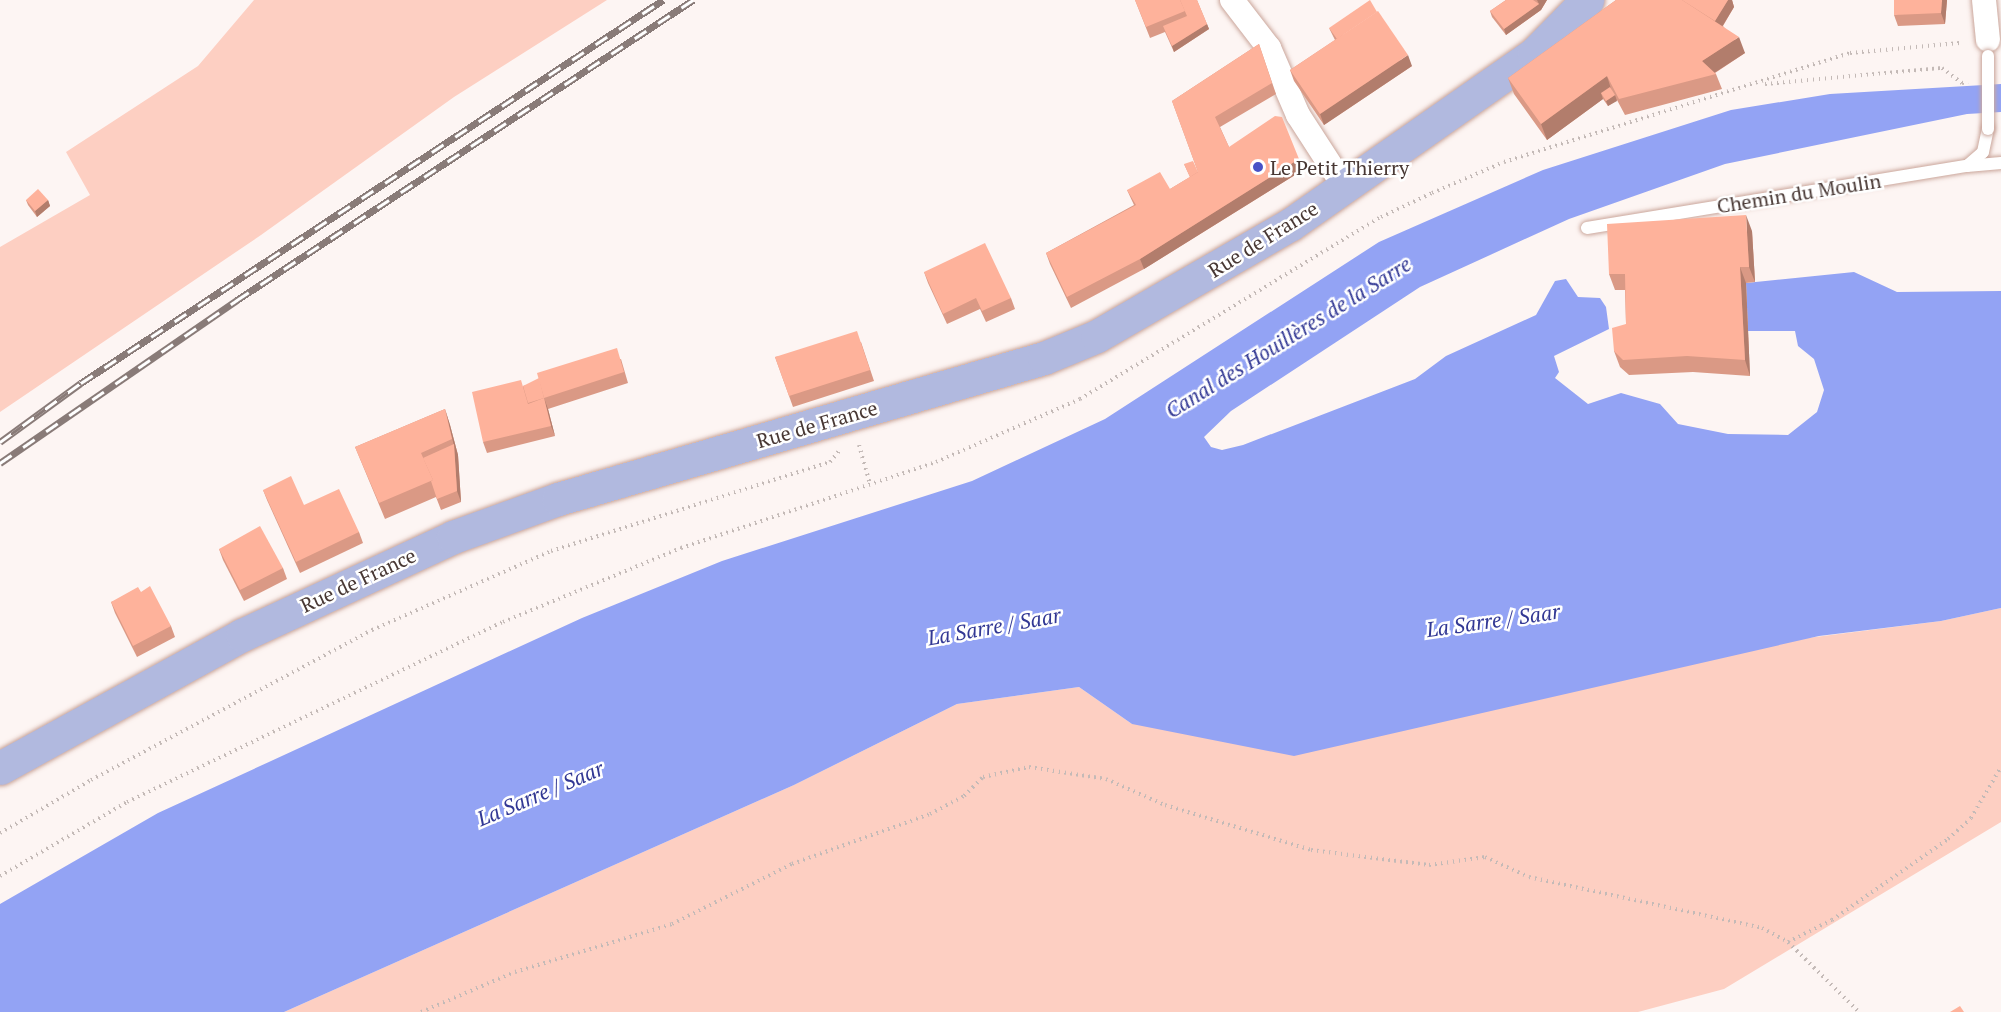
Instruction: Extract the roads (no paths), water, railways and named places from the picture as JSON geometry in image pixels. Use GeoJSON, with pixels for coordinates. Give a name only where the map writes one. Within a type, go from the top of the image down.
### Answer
{"type":"FeatureCollection","features":[{"type":"Feature","properties":{"kind":"main road","name":"Rue de France"},"geometry":{"type":"LineString","coordinates":[[0,768],[68,727],[242,635],[453,537],[558,499],[1044,358],[1097,336],[1291,224],[1534,54],[1587,0]]}},
{"type":"Feature","properties":{"kind":"street"},"geometry":{"type":"LineString","coordinates":[[1232,0],[1269,48],[1298,115],[1344,186]]}},
{"type":"Feature","properties":{"kind":"street"},"geometry":{"type":"LineString","coordinates":[[1984,0],[1992,45]]}},
{"type":"Feature","properties":{"kind":"lane"},"geometry":{"type":"LineString","coordinates":[[1967,166],[1983,153],[1988,129],[1992,45]]}},
{"type":"Feature","properties":{"kind":"lane","name":"Chemin du Moulin"},"geometry":{"type":"LineString","coordinates":[[1587,228],[1967,166],[2001,163]]}},
{"type":"Feature","properties":{"kind":"water"},"geometry":{"type":"Polygon","coordinates":[[[2001,84],[2001,112],[1967,114],[1725,164],[1569,219],[1420,287],[1231,411],[1204,437],[1211,447],[1222,450],[1243,445],[1415,379],[1446,356],[1536,315],[1555,281],[1566,279],[1578,297],[1600,298],[1606,307],[1609,329],[1554,356],[1559,372],[1555,378],[1588,404],[1621,393],[1660,404],[1678,424],[1728,434],[1788,435],[1817,412],[1824,390],[1814,359],[1798,346],[1795,331],[1748,331],[1746,283],[1854,272],[1897,292],[2001,291],[2001,608],[1941,621],[1819,636],[1294,756],[1132,724],[1079,687],[957,704],[794,785],[284,1012],[0,1012],[0,904],[158,813],[582,618],[722,561],[972,481],[1105,419],[1379,242],[1543,170],[1731,110],[1830,94],[2001,84]]]}},
{"type":"Feature","properties":{"kind":"railway"},"geometry":{"type":"LineString","coordinates":[[0,442],[81,383],[663,0]]}},
{"type":"Feature","properties":{"kind":"railway"},"geometry":{"type":"LineString","coordinates":[[0,463],[237,300],[693,0]]}},
{"type":"Feature","properties":{"kind":"place","name":"Le Petit Thierry"},"geometry":{"type":"Point","coordinates":[1258,167]}},
{"type":"Feature","properties":{"kind":"water label","name":"Canal des Houillères de la Sarre"},"geometry":{"type":"Point","coordinates":[1288,337]}},
{"type":"Feature","properties":{"kind":"water label","name":"La Sarre / Saar"},"geometry":{"type":"Point","coordinates":[1493,620]}},
{"type":"Feature","properties":{"kind":"water label","name":"La Sarre / Saar"},"geometry":{"type":"Point","coordinates":[994,626]}},
{"type":"Feature","properties":{"kind":"water label","name":"La Sarre / Saar"},"geometry":{"type":"Point","coordinates":[540,793]}}]}
